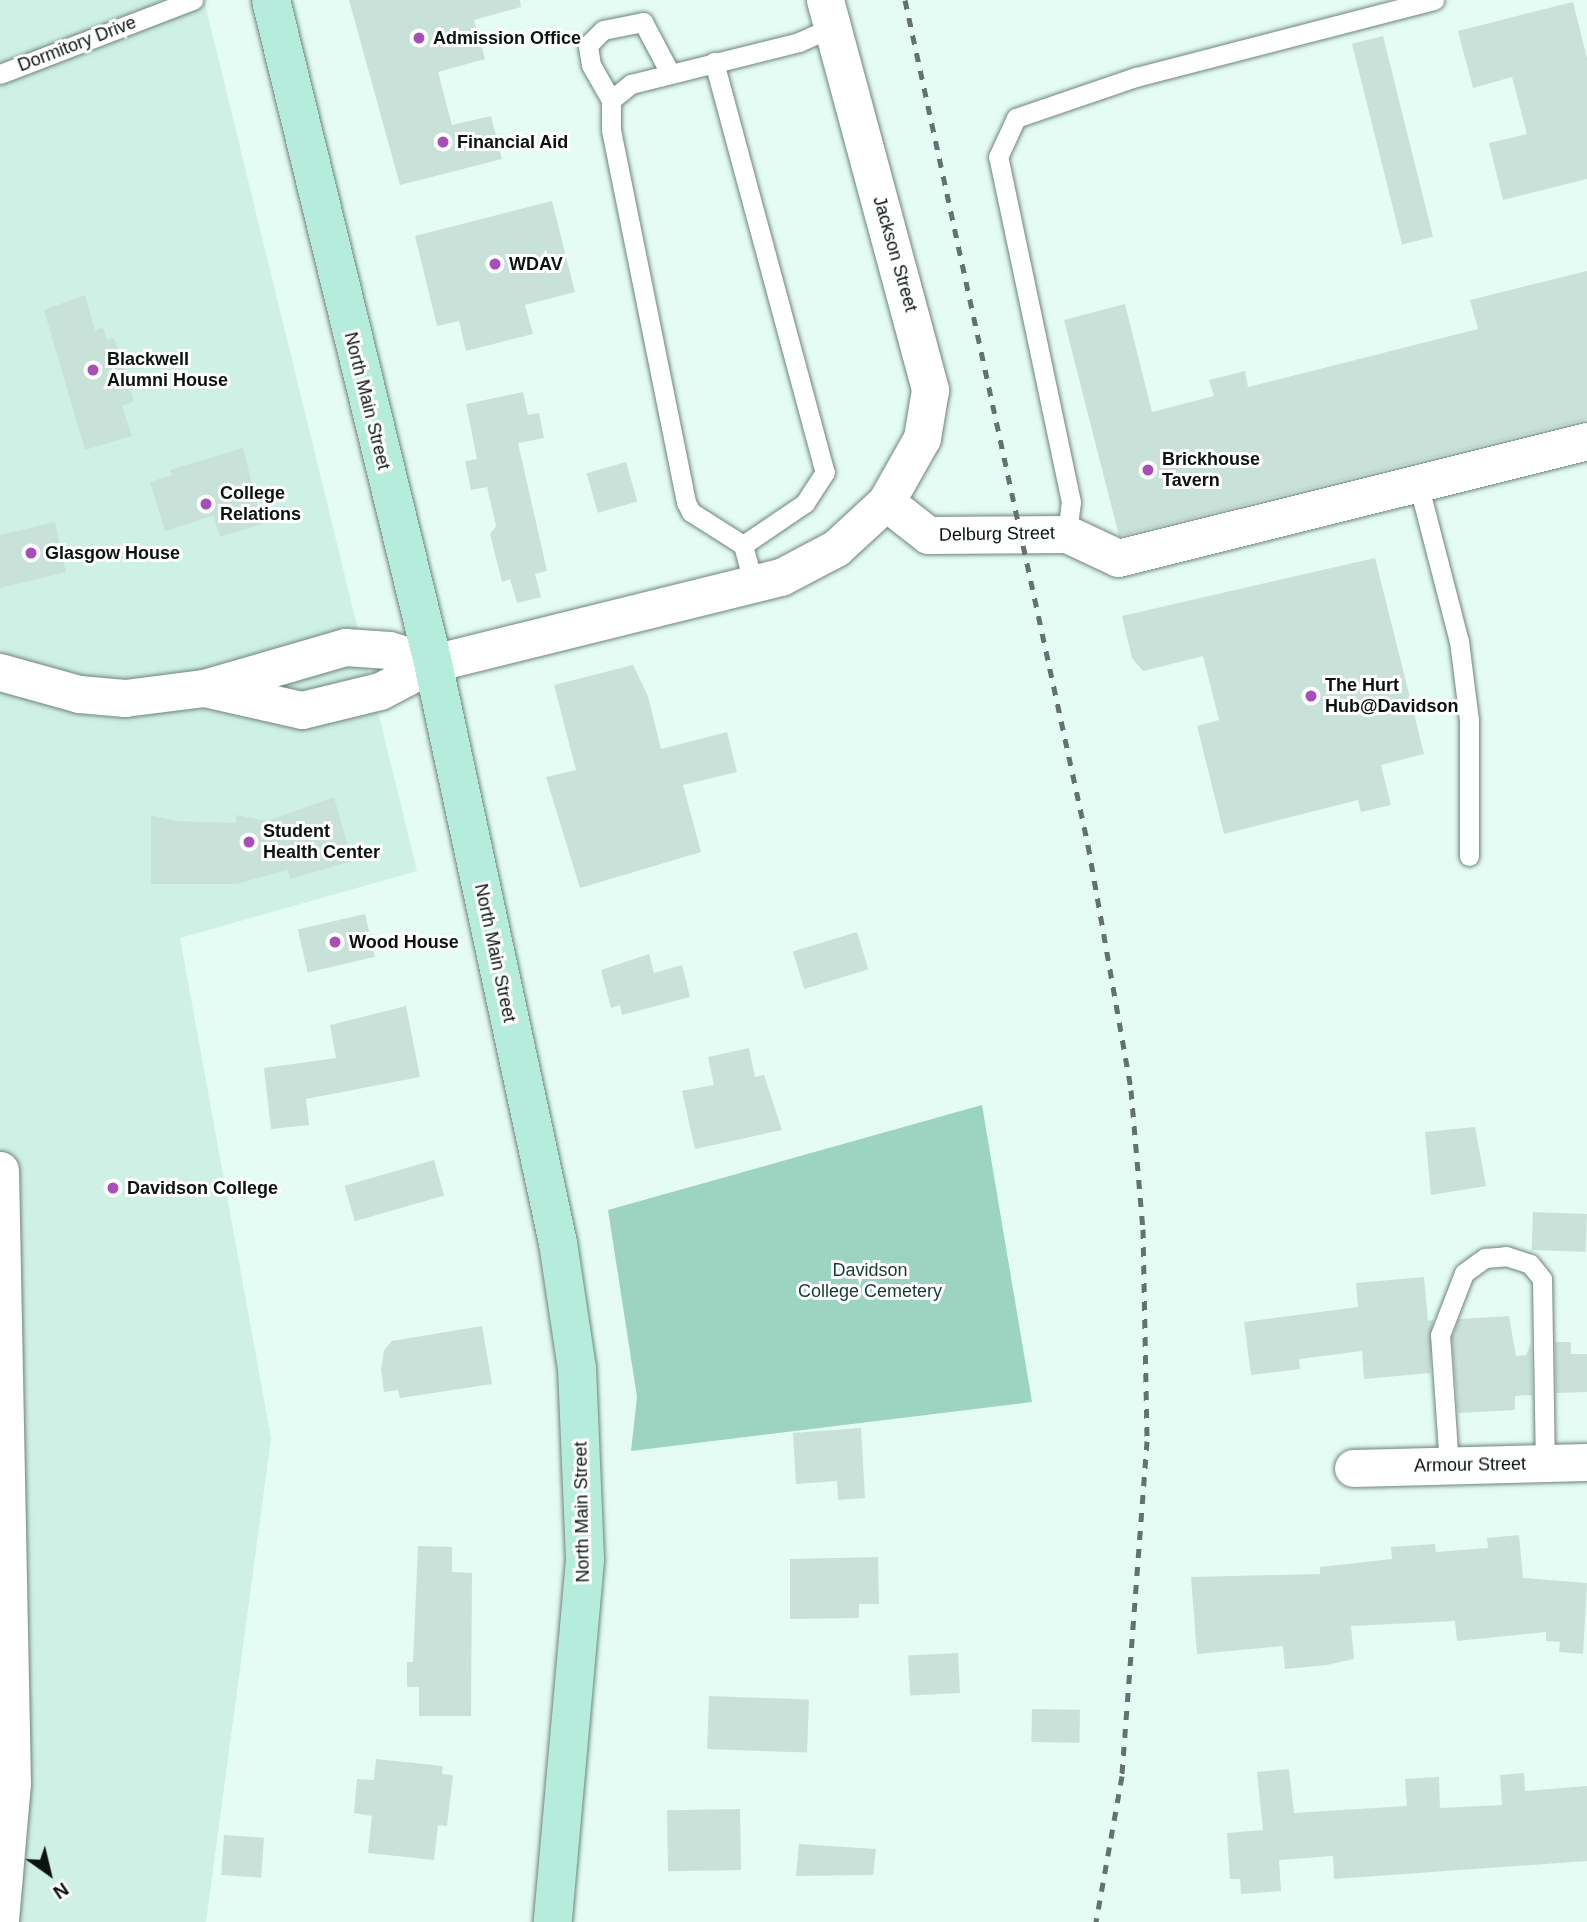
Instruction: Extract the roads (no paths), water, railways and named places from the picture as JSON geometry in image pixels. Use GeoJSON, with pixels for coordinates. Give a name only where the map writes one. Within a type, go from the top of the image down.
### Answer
{"type":"FeatureCollection","features":[{"type":"Feature","properties":{"kind":"main road","name":"North Main Street"},"geometry":{"type":"LineString","coordinates":[[271,0],[433,663],[558,1242],[577,1368],[585,1560],[553,1922]]}},
{"type":"Feature","properties":{"kind":"street","name":"Jackson Street"},"geometry":{"type":"LineString","coordinates":[[827,14],[930,390],[922,438],[886,502]]}},
{"type":"Feature","properties":{"kind":"street","name":"Delburg Street"},"geometry":{"type":"LineString","coordinates":[[886,502],[917,528],[940,537],[1068,534],[1118,558],[1587,441]]}},
{"type":"Feature","properties":{"kind":"street"},"geometry":{"type":"LineString","coordinates":[[204,688],[302,710],[380,691],[433,663],[754,586],[817,560],[886,502]]}},
{"type":"Feature","properties":{"kind":"street"},"geometry":{"type":"LineString","coordinates":[[0,672],[104,698],[204,688],[345,647],[389,650],[433,663]]}},
{"type":"Feature","properties":{"kind":"street"},"geometry":{"type":"LineString","coordinates":[[0,1170],[12,1783],[0,1921]]}},
{"type":"Feature","properties":{"kind":"street","name":"Armour Street"},"geometry":{"type":"LineString","coordinates":[[1353,1468],[1587,1462]]}},
{"type":"Feature","properties":{"kind":"lane","name":"Dormitory Drive"},"geometry":{"type":"LineString","coordinates":[[0,74],[152,7],[193,0]]}},
{"type":"Feature","properties":{"kind":"lane"},"geometry":{"type":"LineString","coordinates":[[1068,534],[1071,502],[998,157],[1016,118],[1136,76],[1434,0]]}},
{"type":"Feature","properties":{"kind":"lane"},"geometry":{"type":"LineString","coordinates":[[611,100],[631,84],[799,42],[827,14]]}},
{"type":"Feature","properties":{"kind":"lane"},"geometry":{"type":"LineString","coordinates":[[670,74],[660,45],[643,22],[603,30],[588,46],[591,65],[611,100],[611,130],[686,502],[691,512],[743,545],[754,586]]}},
{"type":"Feature","properties":{"kind":"lane"},"geometry":{"type":"LineString","coordinates":[[714,62],[825,472],[805,503],[743,545]]}},
{"type":"Feature","properties":{"kind":"lane"},"geometry":{"type":"LineString","coordinates":[[1418,484],[1459,641],[1469,720],[1469,856]]}},
{"type":"Feature","properties":{"kind":"lane"},"geometry":{"type":"LineString","coordinates":[[1449,1466],[1440,1335],[1464,1273],[1485,1258],[1506,1256],[1530,1264],[1542,1279],[1545,1464]]}},
{"type":"Feature","properties":{"kind":"railway"},"geometry":{"type":"LineString","coordinates":[[905,0],[1088,845],[1131,1090],[1143,1229],[1147,1441],[1122,1776],[1096,1922]]}},
{"type":"Feature","properties":{"kind":"place","name":"Admission Office"},"geometry":{"type":"Point","coordinates":[419,38]}},
{"type":"Feature","properties":{"kind":"place","name":"Financial Aid"},"geometry":{"type":"Point","coordinates":[443,142]}},
{"type":"Feature","properties":{"kind":"place","name":"WDAV"},"geometry":{"type":"Point","coordinates":[495,264]}},
{"type":"Feature","properties":{"kind":"place","name":"Blackwell Alumni House"},"geometry":{"type":"Point","coordinates":[93,370]}},
{"type":"Feature","properties":{"kind":"place","name":"Brickhouse Tavern"},"geometry":{"type":"Point","coordinates":[1148,470]}},
{"type":"Feature","properties":{"kind":"place","name":"College Relations"},"geometry":{"type":"Point","coordinates":[206,504]}},
{"type":"Feature","properties":{"kind":"place","name":"Glasgow House"},"geometry":{"type":"Point","coordinates":[31,553]}},
{"type":"Feature","properties":{"kind":"place","name":"The Hurt Hub@Davidson"},"geometry":{"type":"Point","coordinates":[1311,696]}},
{"type":"Feature","properties":{"kind":"place","name":"Student Health Center"},"geometry":{"type":"Point","coordinates":[249,842]}},
{"type":"Feature","properties":{"kind":"place","name":"Wood House"},"geometry":{"type":"Point","coordinates":[335,942]}},
{"type":"Feature","properties":{"kind":"place","name":"Davidson College"},"geometry":{"type":"Point","coordinates":[113,1188]}},
{"type":"Feature","properties":{"kind":"park label","name":"Davidson College Cemetery"},"geometry":{"type":"Point","coordinates":[870,1281]}}]}
